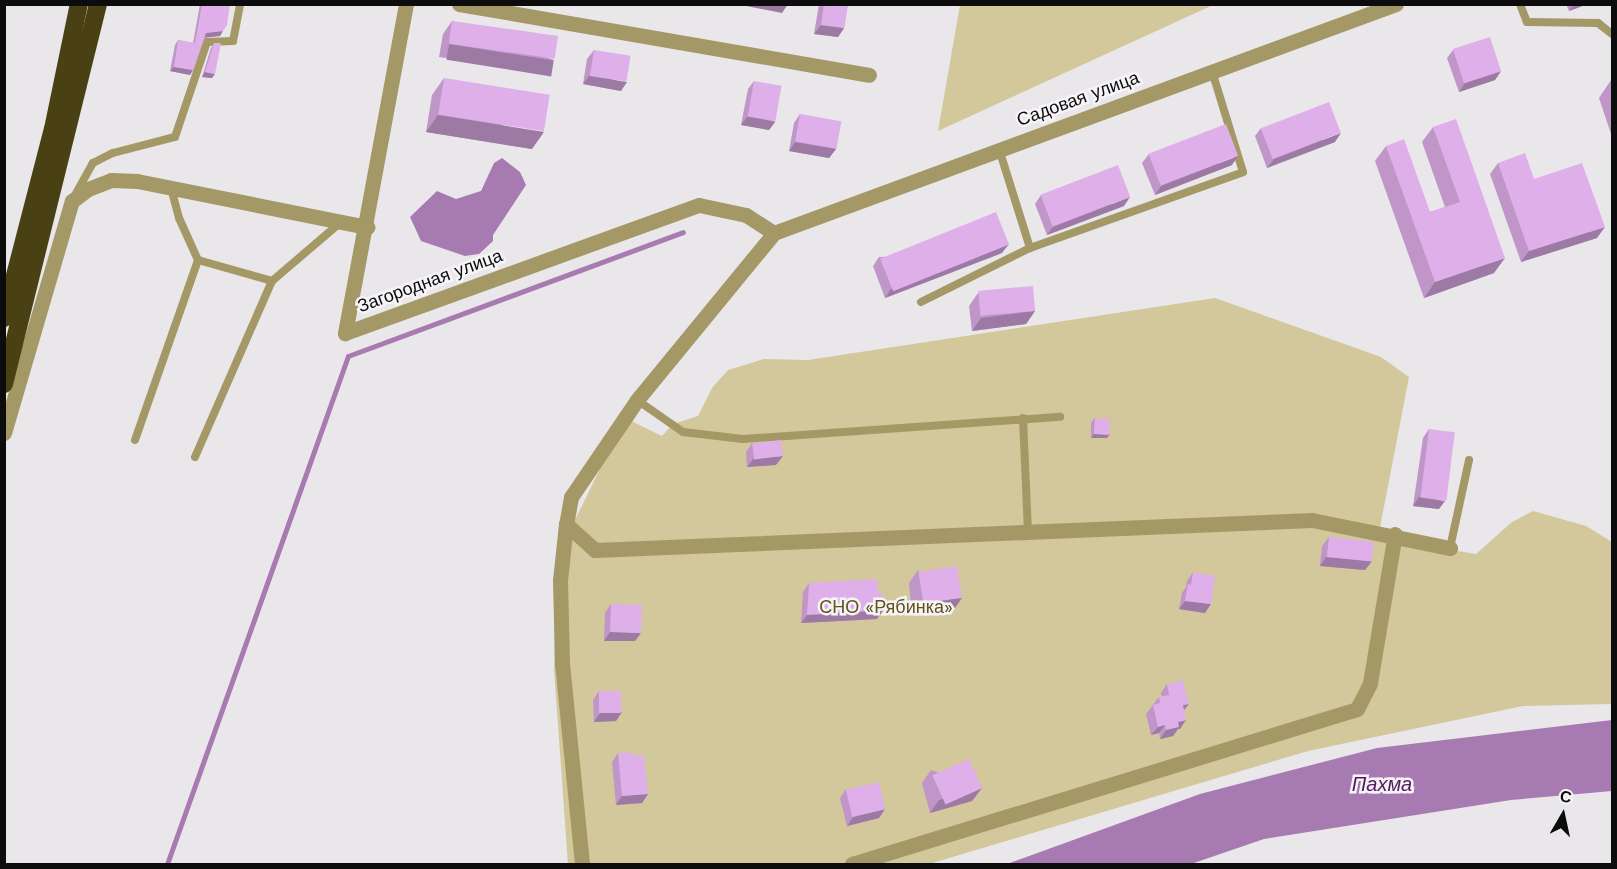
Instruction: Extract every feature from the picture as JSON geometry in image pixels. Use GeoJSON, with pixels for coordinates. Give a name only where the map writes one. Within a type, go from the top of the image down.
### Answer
{"type":"FeatureCollection","features":[{"type":"Feature","properties":{"kind":"highway"},"geometry":{"type":"LineString","coordinates":[[4,318],[79,4]]}},
{"type":"Feature","properties":{"kind":"highway"},"geometry":{"type":"LineString","coordinates":[[4,384],[99,4]]}},
{"type":"Feature","properties":{"kind":"street","name":"Загородная улица"},"geometry":{"type":"LineString","coordinates":[[406,4],[367,227],[345,333],[699,205],[746,215],[774,233]]}},
{"type":"Feature","properties":{"kind":"street"},"geometry":{"type":"LineString","coordinates":[[459,4],[869,75]]}},
{"type":"Feature","properties":{"kind":"street","name":"Садовая улица"},"geometry":{"type":"LineString","coordinates":[[774,233],[1396,4]]}},
{"type":"Feature","properties":{"kind":"street"},"geometry":{"type":"LineString","coordinates":[[4,433],[72,201],[111,180],[171,188],[367,227]]}},
{"type":"Feature","properties":{"kind":"street"},"geometry":{"type":"LineString","coordinates":[[582,864],[562,663],[560,580],[571,497],[637,400],[774,233]]}},
{"type":"Feature","properties":{"kind":"street"},"geometry":{"type":"LineString","coordinates":[[566,524],[595,550],[1312,520],[1395,534],[1450,548]]}},
{"type":"Feature","properties":{"kind":"street"},"geometry":{"type":"LineString","coordinates":[[852,864],[1357,709],[1370,683],[1395,534]]}},
{"type":"Feature","properties":{"kind":"lane"},"geometry":{"type":"LineString","coordinates":[[69,4],[71,42]]}},
{"type":"Feature","properties":{"kind":"lane"},"geometry":{"type":"LineString","coordinates":[[72,201],[93,164],[113,153],[175,137],[207,42],[233,41],[240,4]]}},
{"type":"Feature","properties":{"kind":"lane"},"geometry":{"type":"LineString","coordinates":[[1520,4],[1527,22],[1599,22],[1612,34]]}},
{"type":"Feature","properties":{"kind":"lane"},"geometry":{"type":"LineString","coordinates":[[921,302],[1030,248],[1243,172],[1212,71]]}},
{"type":"Feature","properties":{"kind":"lane"},"geometry":{"type":"LineString","coordinates":[[999,149],[1030,248]]}},
{"type":"Feature","properties":{"kind":"lane"},"geometry":{"type":"LineString","coordinates":[[135,440],[198,260],[179,218],[171,188]]}},
{"type":"Feature","properties":{"kind":"lane"},"geometry":{"type":"LineString","coordinates":[[195,457],[272,281],[341,222]]}},
{"type":"Feature","properties":{"kind":"lane"},"geometry":{"type":"LineString","coordinates":[[198,260],[272,281]]}},
{"type":"Feature","properties":{"kind":"lane"},"geometry":{"type":"LineString","coordinates":[[637,400],[683,432],[743,439],[1060,417]]}},
{"type":"Feature","properties":{"kind":"lane"},"geometry":{"type":"LineString","coordinates":[[1023,418],[1028,531]]}},
{"type":"Feature","properties":{"kind":"lane"},"geometry":{"type":"LineString","coordinates":[[1450,548],[1469,460]]}},
{"type":"Feature","properties":{"kind":"green space"},"geometry":{"type":"Polygon","coordinates":[[[960,4],[1213,5],[938,131],[960,4]]]}},
{"type":"Feature","properties":{"kind":"green space","name":"СНО «Рябинка»"},"geometry":{"type":"Polygon","coordinates":[[[1215,298],[1381,357],[1409,377],[1378,538],[1476,554],[1512,522],[1533,511],[1586,526],[1612,542],[1612,704],[1523,706],[1308,751],[929,864],[568,864],[554,669],[556,571],[572,526],[625,418],[662,436],[673,424],[698,416],[712,388],[728,370],[764,359],[808,360],[1215,298]]]}},
{"type":"Feature","properties":{"kind":"water"},"geometry":{"type":"Polygon","coordinates":[[[502,158],[520,172],[526,185],[493,235],[493,241],[479,254],[465,256],[421,241],[410,217],[437,191],[456,199],[481,191],[494,163],[502,158]]]}},
{"type":"Feature","properties":{"kind":"water","name":"Пахма"},"geometry":{"type":"Polygon","coordinates":[[[1612,720],[1612,791],[1511,800],[1264,839],[1191,864],[1007,864],[1200,794],[1377,748],[1612,720]]]}},
{"type":"Feature","properties":{"kind":"building"},"geometry":{"type":"Polygon","coordinates":[[[202,4],[230,4],[227,25],[223,31],[206,33],[193,70],[174,67],[178,40],[195,43],[202,4]]]}},
{"type":"Feature","properties":{"kind":"building"},"geometry":{"type":"Polygon","coordinates":[[[824,4],[848,4],[844,28],[821,25],[824,4]]]}},
{"type":"Feature","properties":{"kind":"building"},"geometry":{"type":"Polygon","coordinates":[[[452,21],[558,36],[555,59],[449,44],[452,21]]]}},
{"type":"Feature","properties":{"kind":"building"},"geometry":{"type":"Polygon","coordinates":[[[1490,37],[1501,71],[1464,83],[1453,49],[1490,37]]]}},
{"type":"Feature","properties":{"kind":"building"},"geometry":{"type":"Polygon","coordinates":[[[214,43],[221,43],[215,74],[205,72],[214,43]]]}},
{"type":"Feature","properties":{"kind":"building"},"geometry":{"type":"Polygon","coordinates":[[[594,50],[631,56],[626,81],[590,76],[594,50]]]}},
{"type":"Feature","properties":{"kind":"building"},"geometry":{"type":"Polygon","coordinates":[[[444,78],[550,95],[544,131],[438,115],[444,78]]]}},
{"type":"Feature","properties":{"kind":"building"},"geometry":{"type":"Polygon","coordinates":[[[754,81],[782,86],[775,121],[748,116],[754,81]]]}},
{"type":"Feature","properties":{"kind":"building"},"geometry":{"type":"Polygon","coordinates":[[[1329,102],[1341,133],[1273,159],[1261,128],[1329,102]]]}},
{"type":"Feature","properties":{"kind":"building"},"geometry":{"type":"Polygon","coordinates":[[[800,114],[841,121],[836,149],[795,142],[800,114]]]}},
{"type":"Feature","properties":{"kind":"building"},"geometry":{"type":"Polygon","coordinates":[[[1456,119],[1505,258],[1435,282],[1386,146],[1404,139],[1430,212],[1460,202],[1433,127],[1456,119]]]}},
{"type":"Feature","properties":{"kind":"building"},"geometry":{"type":"Polygon","coordinates":[[[1226,124],[1238,156],[1161,185],[1149,154],[1226,124]]]}},
{"type":"Feature","properties":{"kind":"building"},"geometry":{"type":"Polygon","coordinates":[[[1525,153],[1534,179],[1582,163],[1605,227],[1529,251],[1498,163],[1525,153]]]}},
{"type":"Feature","properties":{"kind":"building"},"geometry":{"type":"Polygon","coordinates":[[[1118,165],[1130,197],[1053,226],[1041,195],[1118,165]]]}},
{"type":"Feature","properties":{"kind":"building"},"geometry":{"type":"Polygon","coordinates":[[[996,212],[1009,244],[893,291],[880,259],[996,212]]]}},
{"type":"Feature","properties":{"kind":"building"},"geometry":{"type":"Polygon","coordinates":[[[1033,286],[1035,311],[980,316],[978,291],[1033,286]]]}},
{"type":"Feature","properties":{"kind":"building"},"geometry":{"type":"Polygon","coordinates":[[[1095,418],[1110,419],[1109,435],[1094,434],[1095,418]]]}},
{"type":"Feature","properties":{"kind":"building"},"geometry":{"type":"Polygon","coordinates":[[[1429,429],[1455,432],[1446,501],[1421,497],[1429,429]]]}},
{"type":"Feature","properties":{"kind":"building"},"geometry":{"type":"Polygon","coordinates":[[[781,440],[783,456],[754,459],[752,444],[781,440]]]}},
{"type":"Feature","properties":{"kind":"building"},"geometry":{"type":"Polygon","coordinates":[[[1329,537],[1374,542],[1372,562],[1327,557],[1329,537]]]}},
{"type":"Feature","properties":{"kind":"building"},"geometry":{"type":"Polygon","coordinates":[[[957,566],[962,598],[923,604],[918,572],[957,566]]]}},
{"type":"Feature","properties":{"kind":"building"},"geometry":{"type":"Polygon","coordinates":[[[1193,572],[1215,576],[1211,604],[1185,601],[1193,572]]]}},
{"type":"Feature","properties":{"kind":"building"},"geometry":{"type":"Polygon","coordinates":[[[873,579],[878,582],[878,593],[882,593],[883,610],[807,615],[809,583],[873,579]]]}},
{"type":"Feature","properties":{"kind":"building"},"geometry":{"type":"Polygon","coordinates":[[[611,604],[642,605],[641,633],[610,632],[611,604]]]}},
{"type":"Feature","properties":{"kind":"building"},"geometry":{"type":"Polygon","coordinates":[[[1183,680],[1189,704],[1183,705],[1186,720],[1178,722],[1179,727],[1166,730],[1165,725],[1158,727],[1153,705],[1160,703],[1159,697],[1169,695],[1167,684],[1183,680]]]}},
{"type":"Feature","properties":{"kind":"building"},"geometry":{"type":"Polygon","coordinates":[[[599,691],[621,691],[621,713],[599,713],[599,691]]]}},
{"type":"Feature","properties":{"kind":"building"},"geometry":{"type":"Polygon","coordinates":[[[633,752],[633,756],[644,755],[648,794],[622,796],[618,753],[633,752]]]}},
{"type":"Feature","properties":{"kind":"building"},"geometry":{"type":"Polygon","coordinates":[[[969,759],[982,788],[945,805],[932,775],[969,759]]]}},
{"type":"Feature","properties":{"kind":"building"},"geometry":{"type":"Polygon","coordinates":[[[879,782],[885,809],[852,817],[846,790],[879,782]]]}},
{"type":"Feature","properties":{"kind":"waterway"},"geometry":{"type":"LineString","coordinates":[[167,864],[348,356],[683,232]]}}]}
